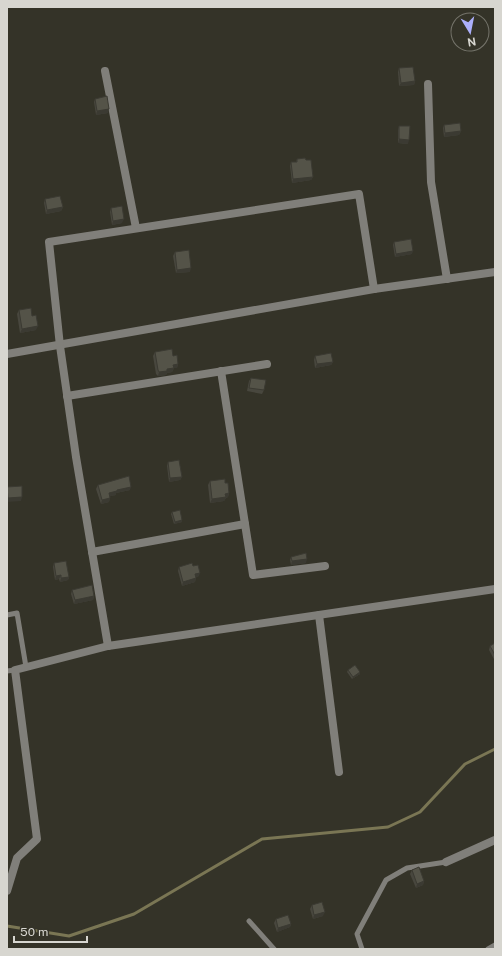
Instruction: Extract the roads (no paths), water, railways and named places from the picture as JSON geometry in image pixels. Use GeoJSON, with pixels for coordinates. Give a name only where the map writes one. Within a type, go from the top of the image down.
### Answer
{"type":"FeatureCollection","features":[{"type":"Feature","properties":{"kind":"street"},"geometry":{"type":"LineString","coordinates":[[105,71],[136,228]]}},
{"type":"Feature","properties":{"kind":"street"},"geometry":{"type":"LineString","coordinates":[[428,84],[431,182],[447,279]]}},
{"type":"Feature","properties":{"kind":"street"},"geometry":{"type":"LineString","coordinates":[[108,646],[67,396],[49,242],[359,194],[374,290]]}},
{"type":"Feature","properties":{"kind":"street"},"geometry":{"type":"LineString","coordinates":[[7,354],[60,346],[374,290],[495,272]]}},
{"type":"Feature","properties":{"kind":"street"},"geometry":{"type":"LineString","coordinates":[[67,396],[267,364]]}},
{"type":"Feature","properties":{"kind":"street"},"geometry":{"type":"LineString","coordinates":[[222,371],[254,575],[325,566]]}},
{"type":"Feature","properties":{"kind":"street"},"geometry":{"type":"LineString","coordinates":[[92,552],[246,524]]}},
{"type":"Feature","properties":{"kind":"street"},"geometry":{"type":"LineString","coordinates":[[7,891],[17,858],[37,839],[11,670],[108,646],[495,589]]}},
{"type":"Feature","properties":{"kind":"street"},"geometry":{"type":"LineString","coordinates":[[319,615],[339,772]]}},
{"type":"Feature","properties":{"kind":"street"},"geometry":{"type":"LineString","coordinates":[[446,862],[495,840]]}},
{"type":"Feature","properties":{"kind":"lane"},"geometry":{"type":"LineString","coordinates":[[7,615],[17,613],[26,667]]}},
{"type":"Feature","properties":{"kind":"lane"},"geometry":{"type":"LineString","coordinates":[[362,949],[357,934],[386,880],[407,868],[446,862]]}},
{"type":"Feature","properties":{"kind":"lane"},"geometry":{"type":"LineString","coordinates":[[249,921],[274,949]]}},
{"type":"Feature","properties":{"kind":"lane"},"geometry":{"type":"LineString","coordinates":[[488,949],[495,945]]}},
{"type":"Feature","properties":{"kind":"waterway"},"geometry":{"type":"LineString","coordinates":[[7,926],[69,936],[134,914],[262,839],[388,827],[420,812],[465,764],[495,749]]}}]}
